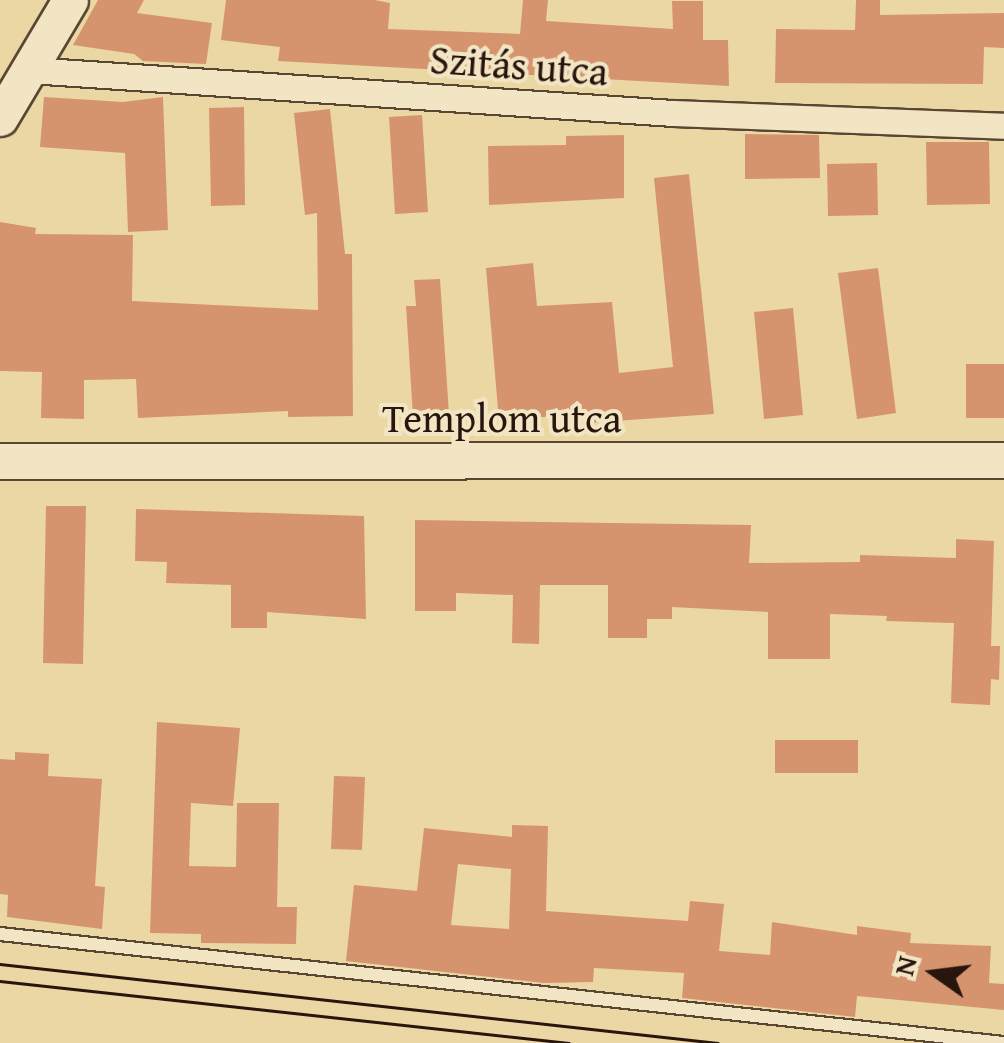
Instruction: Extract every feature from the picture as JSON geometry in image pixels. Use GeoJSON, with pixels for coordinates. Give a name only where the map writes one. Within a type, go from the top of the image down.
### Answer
{"type":"FeatureCollection","features":[{"type":"Feature","properties":{"kind":"main road"},"geometry":{"type":"LineString","coordinates":[[0,118],[70,0]]}},
{"type":"Feature","properties":{"kind":"main road","name":"Templom utca"},"geometry":{"type":"LineString","coordinates":[[0,462],[1004,460]]}},
{"type":"Feature","properties":{"kind":"street","name":"Szitás utca"},"geometry":{"type":"LineString","coordinates":[[29,70],[673,112],[1004,126]]}},
{"type":"Feature","properties":{"kind":"lane"},"geometry":{"type":"LineString","coordinates":[[0,934],[1004,1043]]}},
{"type":"Feature","properties":{"kind":"building"},"geometry":{"type":"Polygon","coordinates":[[[98,0],[144,0],[137,13],[212,23],[206,64],[143,61],[134,54],[73,45],[98,0]]]}},
{"type":"Feature","properties":{"kind":"building"},"geometry":{"type":"Polygon","coordinates":[[[226,0],[375,0],[390,3],[388,29],[520,34],[523,0],[548,0],[546,21],[673,29],[672,1],[703,1],[703,40],[728,40],[729,86],[278,61],[280,47],[221,40],[226,0]]]}},
{"type":"Feature","properties":{"kind":"building"},"geometry":{"type":"Polygon","coordinates":[[[856,0],[880,0],[880,15],[1004,13],[1004,48],[984,47],[983,84],[775,83],[776,29],[855,30],[856,0]]]}},
{"type":"Feature","properties":{"kind":"building"},"geometry":{"type":"Polygon","coordinates":[[[44,97],[123,102],[163,97],[168,230],[128,232],[125,153],[40,147],[44,97]]]}},
{"type":"Feature","properties":{"kind":"building"},"geometry":{"type":"Polygon","coordinates":[[[244,107],[245,205],[211,206],[209,108],[244,107]]]}},
{"type":"Feature","properties":{"kind":"building"},"geometry":{"type":"Polygon","coordinates":[[[330,109],[345,254],[352,254],[353,416],[288,417],[288,411],[138,418],[136,379],[84,380],[84,419],[41,418],[42,372],[0,371],[0,222],[36,228],[35,234],[133,235],[132,301],[318,310],[317,213],[305,215],[294,113],[330,109]]]}},
{"type":"Feature","properties":{"kind":"building"},"geometry":{"type":"Polygon","coordinates":[[[422,115],[428,212],[395,214],[389,117],[422,115]]]}},
{"type":"Feature","properties":{"kind":"building"},"geometry":{"type":"Polygon","coordinates":[[[745,134],[819,135],[820,178],[745,179],[745,134]]]}},
{"type":"Feature","properties":{"kind":"building"},"geometry":{"type":"Polygon","coordinates":[[[624,135],[624,198],[489,205],[488,146],[566,145],[566,136],[624,135]]]}},
{"type":"Feature","properties":{"kind":"building"},"geometry":{"type":"Polygon","coordinates":[[[926,142],[989,142],[990,204],[927,205],[926,142]]]}},
{"type":"Feature","properties":{"kind":"building"},"geometry":{"type":"Polygon","coordinates":[[[877,163],[878,215],[828,216],[827,164],[877,163]]]}},
{"type":"Feature","properties":{"kind":"building"},"geometry":{"type":"Polygon","coordinates":[[[689,174],[714,414],[587,423],[586,413],[499,421],[486,268],[533,263],[537,306],[612,302],[619,373],[673,367],[654,178],[689,174]]]}},
{"type":"Feature","properties":{"kind":"building"},"geometry":{"type":"Polygon","coordinates":[[[878,268],[896,413],[857,419],[838,273],[878,268]]]}},
{"type":"Feature","properties":{"kind":"building"},"geometry":{"type":"Polygon","coordinates":[[[440,279],[449,414],[413,416],[406,306],[416,306],[414,280],[440,279]]]}},
{"type":"Feature","properties":{"kind":"building"},"geometry":{"type":"Polygon","coordinates":[[[793,308],[803,415],[764,419],[754,312],[793,308]]]}},
{"type":"Feature","properties":{"kind":"building"},"geometry":{"type":"Polygon","coordinates":[[[966,364],[1004,364],[1004,418],[966,418],[966,364]]]}},
{"type":"Feature","properties":{"kind":"building"},"geometry":{"type":"Polygon","coordinates":[[[46,506],[86,506],[83,664],[43,663],[46,506]]]}},
{"type":"Feature","properties":{"kind":"building"},"geometry":{"type":"Polygon","coordinates":[[[136,509],[364,516],[366,619],[267,612],[267,628],[231,628],[231,585],[166,583],[167,562],[135,561],[136,509]]]}},
{"type":"Feature","properties":{"kind":"building"},"geometry":{"type":"Polygon","coordinates":[[[415,520],[751,525],[749,563],[860,562],[860,555],[956,558],[956,539],[994,541],[991,646],[1000,646],[999,680],[991,679],[990,705],[951,703],[954,623],[830,614],[830,659],[768,659],[768,612],[672,607],[672,619],[647,619],[647,638],[608,638],[608,585],[540,585],[539,644],[512,643],[513,595],[456,593],[456,611],[415,611],[415,520]]]}},
{"type":"Feature","properties":{"kind":"building"},"geometry":{"type":"Polygon","coordinates":[[[157,722],[240,728],[233,806],[191,803],[189,866],[236,867],[237,803],[279,803],[277,907],[297,907],[296,944],[201,943],[201,934],[150,933],[157,722]]]}},
{"type":"Feature","properties":{"kind":"building"},"geometry":{"type":"Polygon","coordinates":[[[775,740],[858,740],[858,773],[775,773],[775,740]]]}},
{"type":"Feature","properties":{"kind":"building"},"geometry":{"type":"Polygon","coordinates":[[[15,752],[49,754],[48,776],[102,779],[95,886],[105,887],[102,929],[7,917],[8,895],[0,894],[0,759],[15,760],[15,752]]]}},
{"type":"Feature","properties":{"kind":"building"},"geometry":{"type":"Polygon","coordinates":[[[334,776],[365,777],[362,850],[331,849],[334,776]]]}},
{"type":"Feature","properties":{"kind":"building"},"geometry":{"type":"Polygon","coordinates":[[[512,825],[548,826],[546,911],[688,921],[690,901],[724,904],[719,951],[770,955],[772,922],[857,935],[857,926],[911,933],[910,943],[991,946],[989,983],[1004,984],[1004,1010],[857,996],[855,1017],[682,998],[684,973],[594,968],[593,982],[544,983],[346,961],[354,885],[417,891],[424,828],[512,837],[512,825]],[[458,864],[451,925],[509,929],[511,869],[458,864]]]}},
{"type":"Feature","properties":{"kind":"tram line"},"geometry":{"type":"LineString","coordinates":[[0,964],[718,1043]]}},
{"type":"Feature","properties":{"kind":"tram line"},"geometry":{"type":"LineString","coordinates":[[0,981],[569,1043]]}}]}
